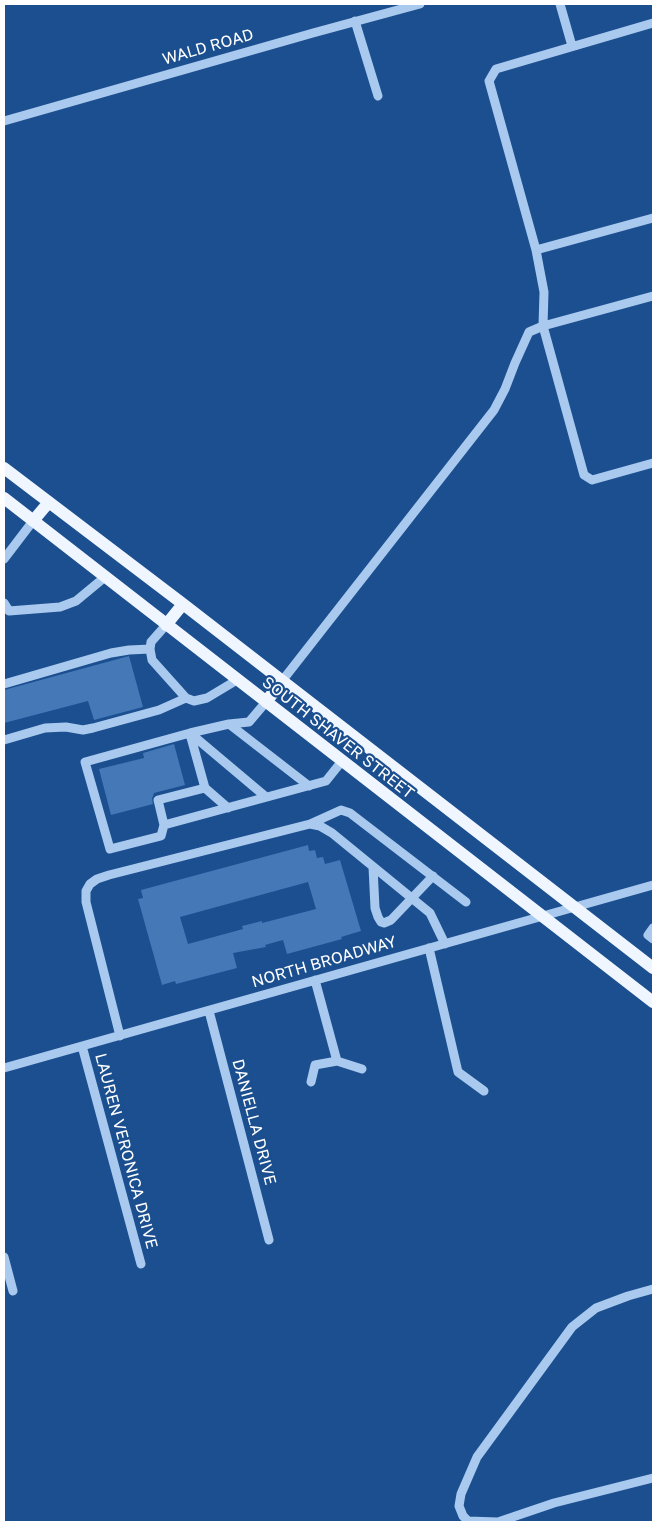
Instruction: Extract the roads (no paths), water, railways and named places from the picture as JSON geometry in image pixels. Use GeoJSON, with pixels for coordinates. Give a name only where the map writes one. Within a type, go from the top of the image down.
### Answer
{"type":"FeatureCollection","features":[{"type":"Feature","properties":{"kind":"main road","name":"SOUTH SHAVER STREET"},"geometry":{"type":"LineString","coordinates":[[4,468],[183,604],[653,968]]}},
{"type":"Feature","properties":{"kind":"main road","name":"SOUTH SHAVER STREET"},"geometry":{"type":"LineString","coordinates":[[4,498],[653,1002]]}},
{"type":"Feature","properties":{"kind":"main road"},"geometry":{"type":"LineString","coordinates":[[33,521],[49,502]]}},
{"type":"Feature","properties":{"kind":"main road"},"geometry":{"type":"LineString","coordinates":[[166,625],[183,604]]}},
{"type":"Feature","properties":{"kind":"main road"},"geometry":{"type":"LineString","coordinates":[[266,702],[282,681]]}},
{"type":"Feature","properties":{"kind":"street","name":"WALD ROAD"},"geometry":{"type":"LineString","coordinates":[[4,121],[420,4]]}},
{"type":"Feature","properties":{"kind":"street"},"geometry":{"type":"LineString","coordinates":[[560,4],[572,46]]}},
{"type":"Feature","properties":{"kind":"street"},"geometry":{"type":"LineString","coordinates":[[355,21],[378,96]]}},
{"type":"Feature","properties":{"kind":"street"},"geometry":{"type":"LineString","coordinates":[[653,24],[496,69],[489,81],[536,250],[544,292],[544,326],[584,475],[592,480],[653,463]]}},
{"type":"Feature","properties":{"kind":"street"},"geometry":{"type":"LineString","coordinates":[[536,250],[653,218]]}},
{"type":"Feature","properties":{"kind":"street"},"geometry":{"type":"LineString","coordinates":[[282,681],[494,410],[529,332],[544,326],[653,296]]}},
{"type":"Feature","properties":{"kind":"street"},"geometry":{"type":"LineString","coordinates":[[4,559],[33,521]]}},
{"type":"Feature","properties":{"kind":"street"},"geometry":{"type":"LineString","coordinates":[[5,609],[60,607],[76,601],[105,577]]}},
{"type":"Feature","properties":{"kind":"street"},"geometry":{"type":"LineString","coordinates":[[166,625],[151,642],[152,660],[186,698],[194,701],[207,698],[237,680]]}},
{"type":"Feature","properties":{"kind":"street"},"geometry":{"type":"LineString","coordinates":[[4,684],[111,653],[150,649]]}},
{"type":"Feature","properties":{"kind":"street"},"geometry":{"type":"LineString","coordinates":[[4,740],[45,728],[66,727],[83,730],[93,728],[160,710],[186,698]]}},
{"type":"Feature","properties":{"kind":"street"},"geometry":{"type":"LineString","coordinates":[[204,788],[158,800],[164,824],[161,836],[110,849],[85,762],[190,733],[229,724],[249,722],[266,702]]}},
{"type":"Feature","properties":{"kind":"street"},"geometry":{"type":"LineString","coordinates":[[229,724],[308,786]]}},
{"type":"Feature","properties":{"kind":"street"},"geometry":{"type":"LineString","coordinates":[[190,733],[204,788],[228,808]]}},
{"type":"Feature","properties":{"kind":"street"},"geometry":{"type":"LineString","coordinates":[[190,733],[266,797]]}},
{"type":"Feature","properties":{"kind":"street"},"geometry":{"type":"LineString","coordinates":[[164,824],[326,780],[342,761]]}},
{"type":"Feature","properties":{"kind":"street"},"geometry":{"type":"LineString","coordinates":[[120,1036],[86,902],[86,891],[90,884],[97,879],[310,824],[341,810],[350,813],[466,902]]}},
{"type":"Feature","properties":{"kind":"street"},"geometry":{"type":"LineString","coordinates":[[310,824],[320,826],[332,833],[430,913],[445,944]]}},
{"type":"Feature","properties":{"kind":"street"},"geometry":{"type":"LineString","coordinates":[[373,867],[375,908],[381,922],[387,923],[433,876]]}},
{"type":"Feature","properties":{"kind":"street","name":"NORTH BROADWAY"},"geometry":{"type":"LineString","coordinates":[[4,1068],[653,885]]}},
{"type":"Feature","properties":{"kind":"street"},"geometry":{"type":"LineString","coordinates":[[653,928],[648,935],[653,939]]}},
{"type":"Feature","properties":{"kind":"street"},"geometry":{"type":"LineString","coordinates":[[429,948],[458,1072],[484,1091]]}},
{"type":"Feature","properties":{"kind":"street"},"geometry":{"type":"LineString","coordinates":[[315,980],[337,1061]]}},
{"type":"Feature","properties":{"kind":"street","name":"DANIELLA DRIVE"},"geometry":{"type":"LineString","coordinates":[[209,1011],[270,1240]]}},
{"type":"Feature","properties":{"kind":"street","name":"LAUREN VERONICA DRIVE"},"geometry":{"type":"LineString","coordinates":[[82,1046],[141,1264]]}},
{"type":"Feature","properties":{"kind":"street"},"geometry":{"type":"LineString","coordinates":[[311,1082],[315,1065],[337,1061],[362,1069]]}},
{"type":"Feature","properties":{"kind":"street"},"geometry":{"type":"LineString","coordinates":[[4,1257],[13,1291]]}},
{"type":"Feature","properties":{"kind":"street"},"geometry":{"type":"LineString","coordinates":[[653,1289],[596,1308],[572,1327],[477,1457],[461,1494],[459,1506],[463,1516],[468,1521],[498,1522],[554,1503],[653,1478]]}}]}
